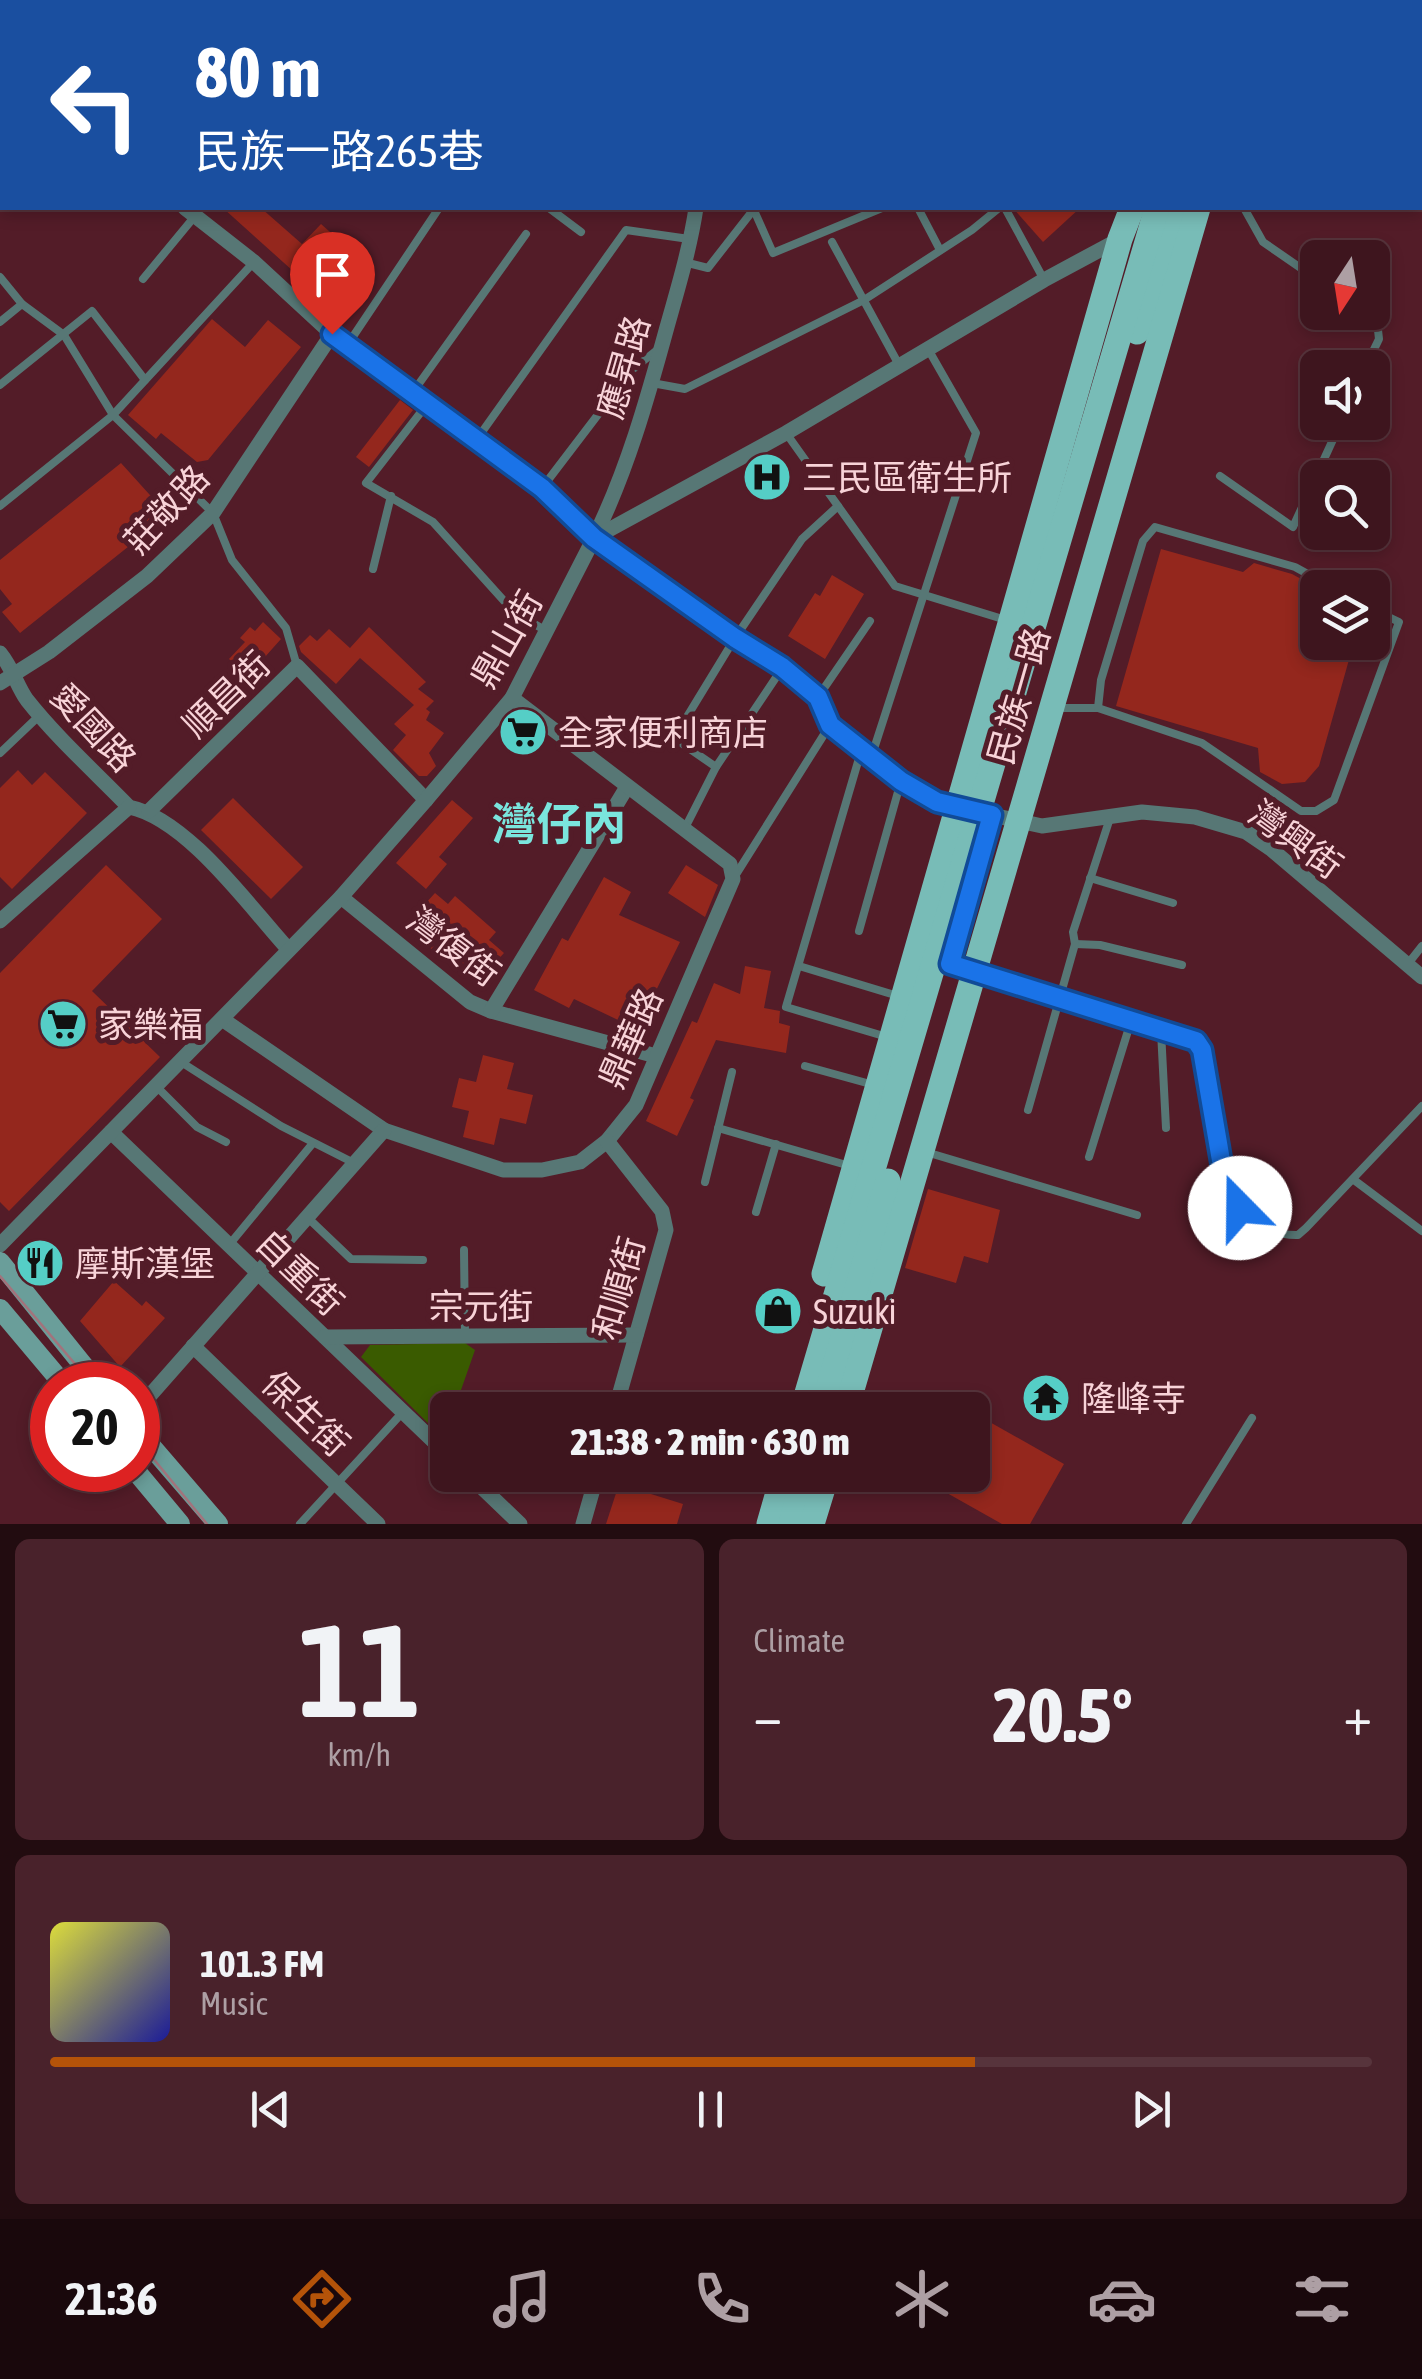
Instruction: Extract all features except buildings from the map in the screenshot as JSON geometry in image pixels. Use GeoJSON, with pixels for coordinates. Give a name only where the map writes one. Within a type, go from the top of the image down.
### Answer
{"type":"FeatureCollection","features":[{"type":"Feature","properties":{"kind":"main road","name":"民族一路"},"geometry":{"type":"LineString","coordinates":[[813,1392],[921,1151],[962,968],[976,812],[1010,622],[1120,239],[1167,210]]}},
{"type":"Feature","properties":{"kind":"main road","name":"民族一路"},"geometry":{"type":"LineString","coordinates":[[803,1392],[826,1369],[962,968],[1018,820],[1052,708],[1167,210]]}},
{"type":"Feature","properties":{"kind":"main road","name":"民族一路"},"geometry":{"type":"LineString","coordinates":[[837,1392],[826,1369],[976,812],[1167,210]]}},
{"type":"Feature","properties":{"kind":"main road","name":"民族一路"},"geometry":{"type":"LineString","coordinates":[[824,1392],[855,1168],[903,998],[976,812]]}},
{"type":"Feature","properties":{"kind":"main road"},"geometry":{"type":"LineString","coordinates":[[752,1524],[760,1492]]}},
{"type":"Feature","properties":{"kind":"main road"},"geometry":{"type":"LineString","coordinates":[[766,1492],[769,1524]]}},
{"type":"Feature","properties":{"kind":"main road"},"geometry":{"type":"LineString","coordinates":[[791,1524],[799,1492]]}},
{"type":"Feature","properties":{"kind":"main road"},"geometry":{"type":"LineString","coordinates":[[812,1524],[822,1492]]}},
{"type":"Feature","properties":{"kind":"street","name":"應昇路"},"geometry":{"type":"LineString","coordinates":[[594,538],[616,494],[652,383],[692,239],[696,210]]}},
{"type":"Feature","properties":{"kind":"street"},"geometry":{"type":"LineString","coordinates":[[190,212],[254,262],[332,334],[542,488],[594,538],[786,433],[1120,239]]}},
{"type":"Feature","properties":{"kind":"street","name":"莊敬路"},"geometry":{"type":"LineString","coordinates":[[0,683],[49,652],[147,576],[214,513],[332,334]]}},
{"type":"Feature","properties":{"kind":"street","name":"鼎山街"},"geometry":{"type":"LineString","coordinates":[[0,1244],[341,896],[512,698],[594,538]]}},
{"type":"Feature","properties":{"kind":"street","name":"愛國路"},"geometry":{"type":"LineString","coordinates":[[0,653],[40,716],[129,807],[149,811],[182,832],[288,949]]}},
{"type":"Feature","properties":{"kind":"street","name":"順昌街"},"geometry":{"type":"LineString","coordinates":[[149,811],[298,666],[426,800]]}},
{"type":"Feature","properties":{"kind":"street"},"geometry":{"type":"LineString","coordinates":[[512,698],[730,864],[733,880]]}},
{"type":"Feature","properties":{"kind":"street"},"geometry":{"type":"LineString","coordinates":[[491,1011],[627,787]]}},
{"type":"Feature","properties":{"kind":"street"},"geometry":{"type":"LineString","coordinates":[[0,921],[129,807]]}},
{"type":"Feature","properties":{"kind":"street","name":"灣興街"},"geometry":{"type":"LineString","coordinates":[[976,812],[1042,826],[1142,812],[1195,817],[1246,832],[1422,976]]}},
{"type":"Feature","properties":{"kind":"street","name":"鼎華路"},"geometry":{"type":"LineString","coordinates":[[222,1019],[384,1130],[503,1170],[542,1170],[580,1162],[607,1141],[636,1104],[733,880]]}},
{"type":"Feature","properties":{"kind":"street","name":"灣復街"},"geometry":{"type":"LineString","coordinates":[[341,896],[470,1002],[656,1056]]}},
{"type":"Feature","properties":{"kind":"street"},"geometry":{"type":"LineString","coordinates":[[160,1384],[384,1130]]}},
{"type":"Feature","properties":{"kind":"street","name":"自重街"},"geometry":{"type":"LineString","coordinates":[[111,1132],[430,1438]]}},
{"type":"Feature","properties":{"kind":"street","name":"和順街"},"geometry":{"type":"LineString","coordinates":[[607,1141],[662,1210],[666,1230],[620,1392]]}},
{"type":"Feature","properties":{"kind":"street"},"geometry":{"type":"LineString","coordinates":[[0,1262],[80,1362]]}},
{"type":"Feature","properties":{"kind":"street"},"geometry":{"type":"LineString","coordinates":[[0,1309],[45,1362]]}},
{"type":"Feature","properties":{"kind":"street","name":"宗元街"},"geometry":{"type":"LineString","coordinates":[[325,1337],[636,1335]]}},
{"type":"Feature","properties":{"kind":"street","name":"保生街"},"geometry":{"type":"LineString","coordinates":[[193,1346],[378,1524]]}},
{"type":"Feature","properties":{"kind":"street"},"geometry":{"type":"LineString","coordinates":[[160,1457],[218,1524]]}},
{"type":"Feature","properties":{"kind":"street"},"geometry":{"type":"LineString","coordinates":[[153,1492],[180,1524]]}},
{"type":"Feature","properties":{"kind":"street"},"geometry":{"type":"LineString","coordinates":[[486,1492],[520,1524]]}},
{"type":"Feature","properties":{"kind":"street"},"geometry":{"type":"LineString","coordinates":[[583,1524],[591,1492]]}},
{"type":"Feature","properties":{"kind":"lane"},"geometry":{"type":"LineString","coordinates":[[348,344],[438,210]]}},
{"type":"Feature","properties":{"kind":"lane"},"geometry":{"type":"LineString","coordinates":[[552,210],[581,232]]}},
{"type":"Feature","properties":{"kind":"lane"},"geometry":{"type":"LineString","coordinates":[[684,262],[708,268],[752,210]]}},
{"type":"Feature","properties":{"kind":"lane"},"geometry":{"type":"LineString","coordinates":[[755,210],[773,254],[877,210]]}},
{"type":"Feature","properties":{"kind":"lane"},"geometry":{"type":"LineString","coordinates":[[919,210],[940,250]]}},
{"type":"Feature","properties":{"kind":"lane"},"geometry":{"type":"LineString","coordinates":[[652,383],[686,389],[864,300],[995,210]]}},
{"type":"Feature","properties":{"kind":"lane"},"geometry":{"type":"LineString","coordinates":[[999,210],[1044,280]]}},
{"type":"Feature","properties":{"kind":"lane"},"geometry":{"type":"LineString","coordinates":[[1245,210],[1263,242],[1300,268]]}},
{"type":"Feature","properties":{"kind":"lane"},"geometry":{"type":"LineString","coordinates":[[143,279],[190,212]]}},
{"type":"Feature","properties":{"kind":"lane"},"geometry":{"type":"LineString","coordinates":[[477,440],[626,230],[692,239]]}},
{"type":"Feature","properties":{"kind":"lane"},"geometry":{"type":"LineString","coordinates":[[412,392],[526,234]]}},
{"type":"Feature","properties":{"kind":"lane"},"geometry":{"type":"LineString","coordinates":[[832,242],[899,364]]}},
{"type":"Feature","properties":{"kind":"lane"},"geometry":{"type":"LineString","coordinates":[[0,506],[113,415],[254,262]]}},
{"type":"Feature","properties":{"kind":"lane"},"geometry":{"type":"LineString","coordinates":[[0,277],[22,304],[64,335],[113,415],[214,513],[232,560],[286,628],[298,666]]}},
{"type":"Feature","properties":{"kind":"lane"},"geometry":{"type":"LineString","coordinates":[[0,322],[22,304]]}},
{"type":"Feature","properties":{"kind":"lane"},"geometry":{"type":"LineString","coordinates":[[0,386],[92,311],[145,380]]}},
{"type":"Feature","properties":{"kind":"lane"},"geometry":{"type":"LineString","coordinates":[[542,488],[632,370],[662,346]]}},
{"type":"Feature","properties":{"kind":"lane"},"geometry":{"type":"LineString","coordinates":[[872,755],[976,433],[928,348]]}},
{"type":"Feature","properties":{"kind":"lane"},"geometry":{"type":"LineString","coordinates":[[428,403],[366,483],[433,522],[514,612],[548,632]]}},
{"type":"Feature","properties":{"kind":"lane"},"geometry":{"type":"LineString","coordinates":[[786,433],[895,586],[1010,622]]}},
{"type":"Feature","properties":{"kind":"lane"},"geometry":{"type":"LineString","coordinates":[[1220,476],[1293,527],[1332,440]]}},
{"type":"Feature","properties":{"kind":"lane"},"geometry":{"type":"LineString","coordinates":[[374,569],[391,496]]}},
{"type":"Feature","properties":{"kind":"lane"},"geometry":{"type":"LineString","coordinates":[[716,767],[674,738],[802,539],[838,506]]}},
{"type":"Feature","properties":{"kind":"lane"},"geometry":{"type":"LineString","coordinates":[[1098,708],[1102,680],[1142,541],[1155,527],[1300,570]]}},
{"type":"Feature","properties":{"kind":"lane"},"geometry":{"type":"LineString","coordinates":[[594,538],[782,667],[818,697],[830,725],[901,781],[937,802],[976,812]]}},
{"type":"Feature","properties":{"kind":"lane"},"geometry":{"type":"LineString","coordinates":[[1390,617],[1399,622],[1390,647]]}},
{"type":"Feature","properties":{"kind":"lane"},"geometry":{"type":"LineString","coordinates":[[818,697],[870,620]]}},
{"type":"Feature","properties":{"kind":"lane"},"geometry":{"type":"LineString","coordinates":[[1052,708],[1098,708],[1202,744],[1302,811],[1316,811],[1334,800],[1385,660]]}},
{"type":"Feature","properties":{"kind":"lane"},"geometry":{"type":"LineString","coordinates":[[684,831],[716,767],[782,667]]}},
{"type":"Feature","properties":{"kind":"lane"},"geometry":{"type":"LineString","coordinates":[[0,753],[40,716]]}},
{"type":"Feature","properties":{"kind":"lane"},"geometry":{"type":"LineString","coordinates":[[733,880],[830,725]]}},
{"type":"Feature","properties":{"kind":"lane"},"geometry":{"type":"LineString","coordinates":[[862,748],[786,1007],[892,1038]]}},
{"type":"Feature","properties":{"kind":"lane"},"geometry":{"type":"LineString","coordinates":[[859,930],[901,781]]}},
{"type":"Feature","properties":{"kind":"lane"},"geometry":{"type":"LineString","coordinates":[[1028,1110],[1075,944],[1073,932],[1111,816]]}},
{"type":"Feature","properties":{"kind":"lane"},"geometry":{"type":"LineString","coordinates":[[1090,878],[1172,904]]}},
{"type":"Feature","properties":{"kind":"lane"},"geometry":{"type":"LineString","coordinates":[[1075,944],[1100,945],[1182,965]]}},
{"type":"Feature","properties":{"kind":"lane"},"geometry":{"type":"LineString","coordinates":[[1407,965],[1422,946]]}},
{"type":"Feature","properties":{"kind":"lane"},"geometry":{"type":"LineString","coordinates":[[799,966],[903,998]]}},
{"type":"Feature","properties":{"kind":"lane"},"geometry":{"type":"LineString","coordinates":[[962,968],[1196,1041],[1202,1050],[1223,1172],[1240,1208],[1267,1230],[1298,1235],[1422,1106]]}},
{"type":"Feature","properties":{"kind":"lane"},"geometry":{"type":"LineString","coordinates":[[1088,1157],[1130,1021]]}},
{"type":"Feature","properties":{"kind":"lane"},"geometry":{"type":"LineString","coordinates":[[1161,1030],[1166,1128]]}},
{"type":"Feature","properties":{"kind":"lane"},"geometry":{"type":"LineString","coordinates":[[181,1062],[281,1126],[356,1164]]}},
{"type":"Feature","properties":{"kind":"lane"},"geometry":{"type":"LineString","coordinates":[[805,1066],[878,1087]]}},
{"type":"Feature","properties":{"kind":"lane"},"geometry":{"type":"LineString","coordinates":[[705,1182],[732,1072]]}},
{"type":"Feature","properties":{"kind":"lane"},"geometry":{"type":"LineString","coordinates":[[157,1088],[198,1127],[226,1142]]}},
{"type":"Feature","properties":{"kind":"lane"},"geometry":{"type":"LineString","coordinates":[[718,1128],[855,1168]]}},
{"type":"Feature","properties":{"kind":"lane"},"geometry":{"type":"LineString","coordinates":[[229,1245],[313,1142]]}},
{"type":"Feature","properties":{"kind":"lane"},"geometry":{"type":"LineString","coordinates":[[756,1212],[776,1144]]}},
{"type":"Feature","properties":{"kind":"lane"},"geometry":{"type":"LineString","coordinates":[[921,1151],[1137,1215]]}},
{"type":"Feature","properties":{"kind":"lane"},"geometry":{"type":"LineString","coordinates":[[1354,1180],[1422,1231]]}},
{"type":"Feature","properties":{"kind":"lane"},"geometry":{"type":"LineString","coordinates":[[308,1218],[351,1259],[422,1260]]}},
{"type":"Feature","properties":{"kind":"lane"},"geometry":{"type":"LineString","coordinates":[[464,1250],[465,1335]]}},
{"type":"Feature","properties":{"kind":"lane"},"geometry":{"type":"LineString","coordinates":[[300,1524],[403,1412]]}},
{"type":"Feature","properties":{"kind":"lane"},"geometry":{"type":"LineString","coordinates":[[1186,1524],[1252,1418]]}},
{"type":"Feature","properties":{"kind":"green space"},"geometry":{"type":"Polygon","coordinates":[[[465,1343],[475,1350],[460,1392],[430,1392],[430,1425],[361,1357],[370,1345],[465,1343]]]}},
{"type":"Feature","properties":{"kind":"tram line"},"geometry":{"type":"LineString","coordinates":[[0,1276],[73,1362]]}},
{"type":"Feature","properties":{"kind":"tram line"},"geometry":{"type":"LineString","coordinates":[[160,1467],[207,1524]]}},
{"type":"Feature","properties":{"kind":"place","name":"三民區衛生所"},"geometry":{"type":"Point","coordinates":[767,477]}},
{"type":"Feature","properties":{"kind":"place","name":"全家便利商店"},"geometry":{"type":"Point","coordinates":[523,732]}},
{"type":"Feature","properties":{"kind":"place","name":"家樂福"},"geometry":{"type":"Point","coordinates":[63,1024]}},
{"type":"Feature","properties":{"kind":"place","name":"摩斯漢堡"},"geometry":{"type":"Point","coordinates":[40,1263]}},
{"type":"Feature","properties":{"kind":"place","name":"Suzuki"},"geometry":{"type":"Point","coordinates":[778,1311]}},
{"type":"Feature","properties":{"kind":"place","name":"隆峰寺"},"geometry":{"type":"Point","coordinates":[1046,1398]}},
{"type":"Feature","properties":{"kind":"district","name":"灣仔內"},"geometry":{"type":"Point","coordinates":[559,824]}},
{"type":"Feature","properties":{"kind":"route"},"geometry":{"type":"LineString","coordinates":[[332,334],[542,488],[594,538],[782,667],[818,697],[830,725],[901,781],[937,802],[992,815],[950,964],[1196,1041],[1202,1050],[1223,1172],[1240,1208]]}}]}
